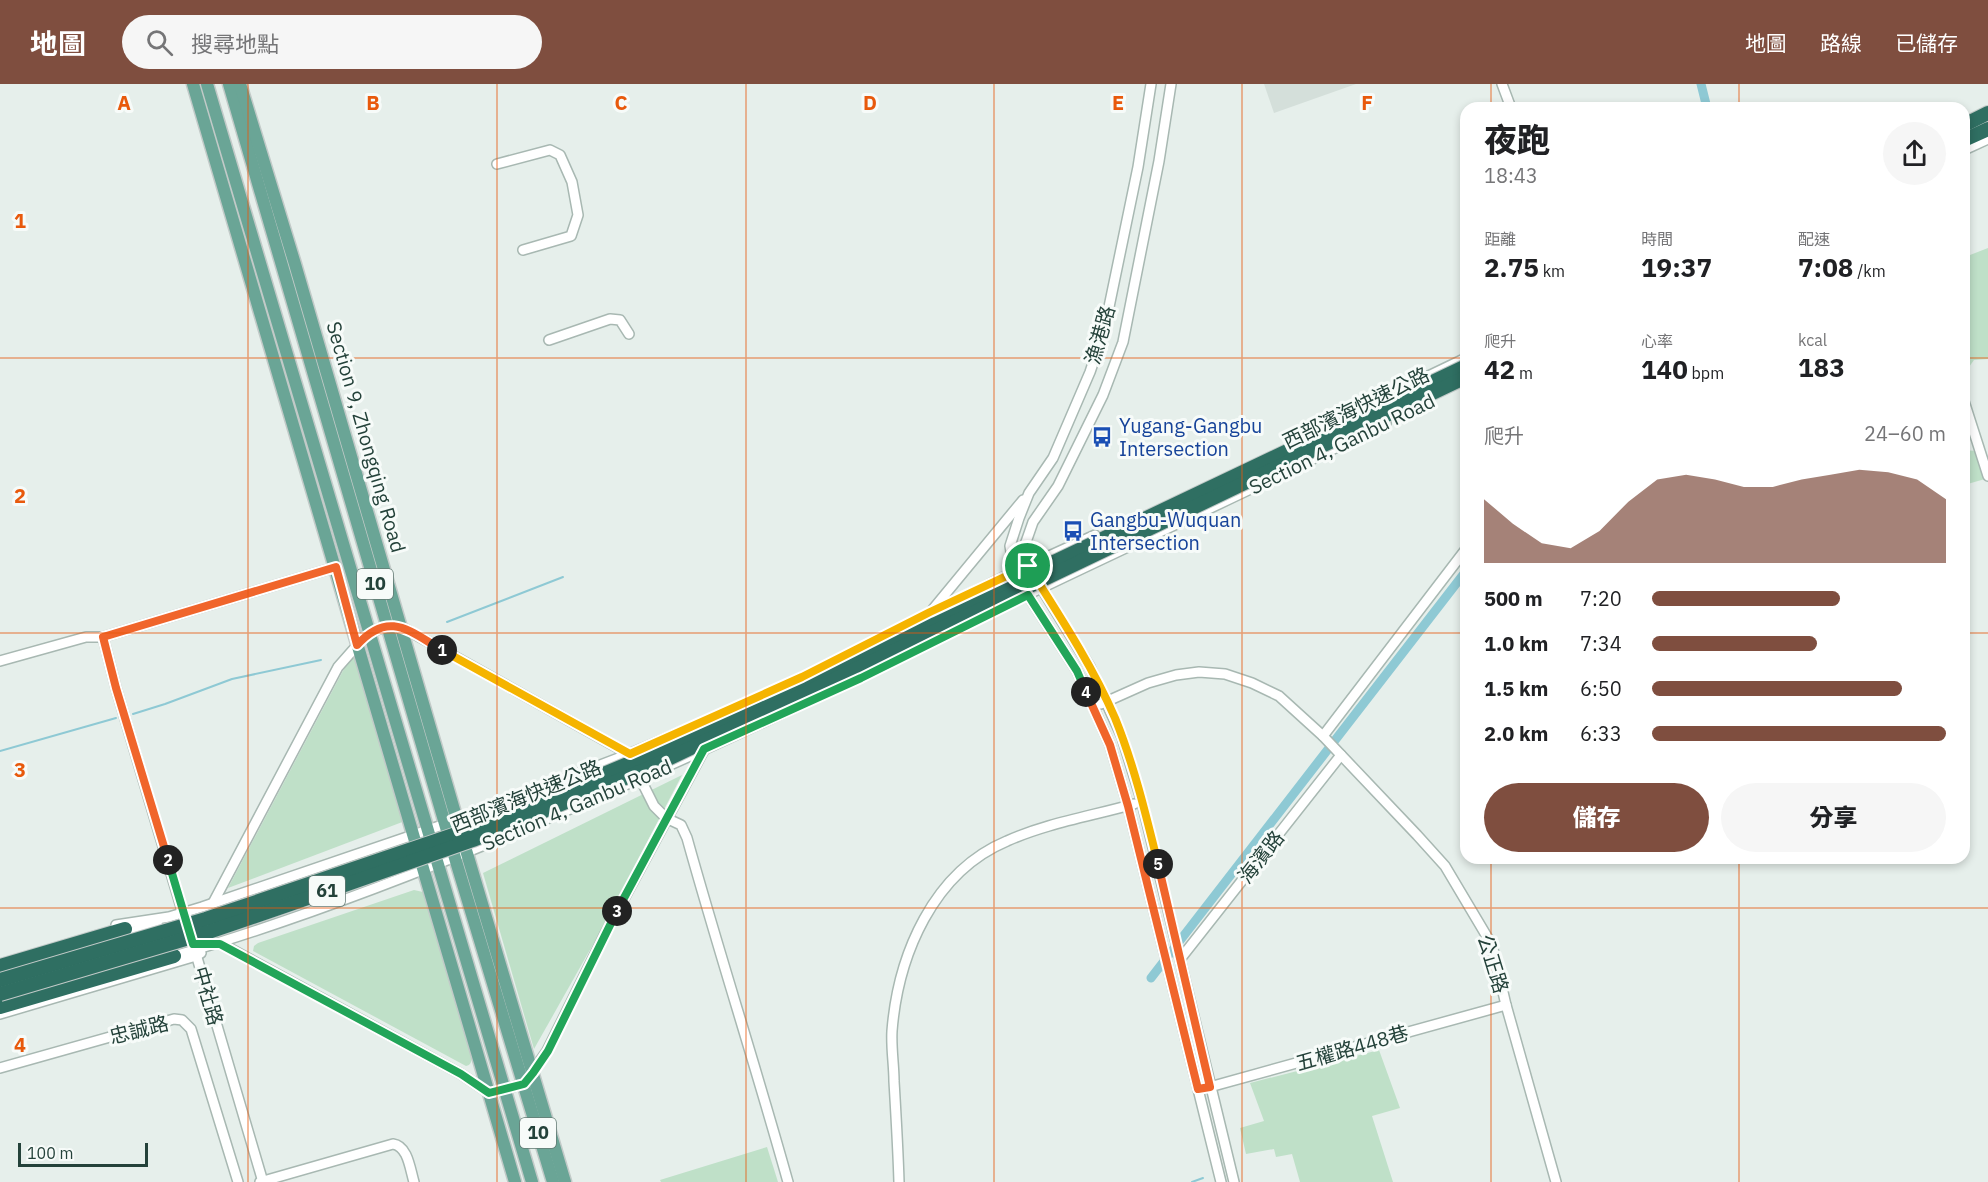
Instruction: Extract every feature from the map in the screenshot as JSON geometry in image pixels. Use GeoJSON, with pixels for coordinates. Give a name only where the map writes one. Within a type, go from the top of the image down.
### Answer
{"type":"FeatureCollection","features":[{"type":"Feature","properties":{"kind":"highway"},"geometry":{"type":"LineString","coordinates":[[1970,122],[1988,113]]}},
{"type":"Feature","properties":{"kind":"highway"},"geometry":{"type":"LineString","coordinates":[[1970,137],[1988,129]]}},
{"type":"Feature","properties":{"kind":"highway","name":"西部濱海快速公路"},"geometry":{"type":"LineString","coordinates":[[0,980],[206,919],[463,832],[642,758],[1460,369]]}},
{"type":"Feature","properties":{"kind":"highway","name":"西部濱海快速公路"},"geometry":{"type":"LineString","coordinates":[[0,994],[209,932],[291,904],[473,840],[647,769],[1460,380]]}},
{"type":"Feature","properties":{"kind":"highway"},"geometry":{"type":"LineString","coordinates":[[0,966],[125,929]]}},
{"type":"Feature","properties":{"kind":"highway"},"geometry":{"type":"LineString","coordinates":[[0,1008],[174,956]]}},
{"type":"Feature","properties":{"kind":"main road"},"geometry":{"type":"LineString","coordinates":[[193,84],[515,1182]]}},
{"type":"Feature","properties":{"kind":"main road","name":"10"},"geometry":{"type":"LineString","coordinates":[[207,84],[532,1182]]}},
{"type":"Feature","properties":{"kind":"main road","name":"Section 9, Zhongqing Road"},"geometry":{"type":"LineString","coordinates":[[229,84],[394,626],[451,822],[454,858],[553,1182]]}},
{"type":"Feature","properties":{"kind":"main road","name":"Section 9, Zhongqing Road"},"geometry":{"type":"LineString","coordinates":[[240,84],[297,270],[394,626]]}},
{"type":"Feature","properties":{"kind":"main road","name":"Section 9, Zhongqing Road"},"geometry":{"type":"LineString","coordinates":[[451,822],[467,852],[565,1182]]}},
{"type":"Feature","properties":{"kind":"street","name":"漁港路"},"geometry":{"type":"LineString","coordinates":[[1014,572],[1010,546],[1029,493],[1053,458],[1090,372],[1104,331],[1138,168],[1151,84]]}},
{"type":"Feature","properties":{"kind":"street","name":"漁港路"},"geometry":{"type":"LineString","coordinates":[[1028,566],[1026,542],[1033,522],[1058,486],[1103,395],[1123,342],[1159,161],[1171,84]]}},
{"type":"Feature","properties":{"kind":"street"},"geometry":{"type":"LineString","coordinates":[[1502,84],[1509,102]]}},
{"type":"Feature","properties":{"kind":"street"},"geometry":{"type":"LineString","coordinates":[[1970,116],[1988,107]]}},
{"type":"Feature","properties":{"kind":"street"},"geometry":{"type":"LineString","coordinates":[[1970,147],[1988,139]]}},
{"type":"Feature","properties":{"kind":"street"},"geometry":{"type":"LineString","coordinates":[[497,164],[550,150],[560,155],[572,182],[578,215],[571,236],[523,250]]}},
{"type":"Feature","properties":{"kind":"street"},"geometry":{"type":"LineString","coordinates":[[549,340],[610,319],[620,320],[629,334]]}},
{"type":"Feature","properties":{"kind":"street","name":"Section 4, Ganbu Road"},"geometry":{"type":"LineString","coordinates":[[169,916],[427,831],[630,754],[802,677],[930,612],[1229,473],[1460,361]]}},
{"type":"Feature","properties":{"kind":"street","name":"Section 4, Ganbu Road"},"geometry":{"type":"LineString","coordinates":[[194,950],[217,944],[425,870],[640,779],[861,678],[1042,588],[1290,471],[1460,386]]}},
{"type":"Feature","properties":{"kind":"street"},"geometry":{"type":"LineString","coordinates":[[1970,420],[1988,477]]}},
{"type":"Feature","properties":{"kind":"street"},"geometry":{"type":"LineString","coordinates":[[930,612],[1029,493]]}},
{"type":"Feature","properties":{"kind":"street"},"geometry":{"type":"LineString","coordinates":[[1094,708],[1148,683],[1176,675],[1200,672],[1225,674],[1280,696],[1323,736],[1460,557]]}},
{"type":"Feature","properties":{"kind":"street"},"geometry":{"type":"LineString","coordinates":[[1028,566],[1090,667],[1122,737],[1142,802],[1234,1182]]}},
{"type":"Feature","properties":{"kind":"street"},"geometry":{"type":"LineString","coordinates":[[0,661],[86,637],[103,637],[336,567]]}},
{"type":"Feature","properties":{"kind":"street"},"geometry":{"type":"LineString","coordinates":[[1014,572],[1077,671],[1110,745],[1128,806],[1221,1182]]}},
{"type":"Feature","properties":{"kind":"street"},"geometry":{"type":"LineString","coordinates":[[213,903],[338,667],[368,633],[394,626],[630,754],[654,806],[666,818],[681,825],[687,838],[716,942],[765,1097],[788,1182]]}},
{"type":"Feature","properties":{"kind":"street","name":"中社路"},"geometry":{"type":"LineString","coordinates":[[103,637],[116,688],[262,1182]]}},
{"type":"Feature","properties":{"kind":"street","name":"公正路"},"geometry":{"type":"LineString","coordinates":[[1323,736],[1445,867],[1492,945],[1506,1005],[1556,1182]]}},
{"type":"Feature","properties":{"kind":"street"},"geometry":{"type":"LineString","coordinates":[[217,944],[461,1074],[489,1093],[524,1084],[548,1051],[605,933],[704,749]]}},
{"type":"Feature","properties":{"kind":"street","name":"海濱路"},"geometry":{"type":"LineString","coordinates":[[1181,958],[1341,755]]}},
{"type":"Feature","properties":{"kind":"street"},"geometry":{"type":"LineString","coordinates":[[899,1182],[892,1033],[898,987],[909,951],[928,911],[960,872],[988,850],[1007,840],[1142,802]]}},
{"type":"Feature","properties":{"kind":"street"},"geometry":{"type":"LineString","coordinates":[[125,929],[169,916]]}},
{"type":"Feature","properties":{"kind":"street"},"geometry":{"type":"LineString","coordinates":[[0,960],[123,923],[169,916]]}},
{"type":"Feature","properties":{"kind":"street"},"geometry":{"type":"LineString","coordinates":[[0,973],[127,936],[169,916]]}},
{"type":"Feature","properties":{"kind":"street"},"geometry":{"type":"LineString","coordinates":[[174,956],[194,950]]}},
{"type":"Feature","properties":{"kind":"street"},"geometry":{"type":"LineString","coordinates":[[0,1001],[194,950]]}},
{"type":"Feature","properties":{"kind":"street"},"geometry":{"type":"LineString","coordinates":[[0,1014],[194,950]]}},
{"type":"Feature","properties":{"kind":"street","name":"五權路448巷"},"geometry":{"type":"LineString","coordinates":[[1198,1089],[1506,1005]]}},
{"type":"Feature","properties":{"kind":"street","name":"忠誠路"},"geometry":{"type":"LineString","coordinates":[[0,1068],[174,1019],[182,1020],[191,1029],[238,1182]]}},
{"type":"Feature","properties":{"kind":"street"},"geometry":{"type":"LineString","coordinates":[[262,1182],[393,1144],[404,1150],[414,1182]]}},
{"type":"Feature","properties":{"kind":"shaded area"},"geometry":{"type":"Polygon","coordinates":[[[1264,84],[1356,84],[1274,113],[1264,84]]]}},
{"type":"Feature","properties":{"kind":"green space"},"geometry":{"type":"Polygon","coordinates":[[[1988,248],[1988,359],[1974,360],[1970,366],[1970,255],[1988,248]]]}},
{"type":"Feature","properties":{"kind":"green space"},"geometry":{"type":"Polygon","coordinates":[[[1970,450],[1976,451],[1985,479],[1970,483],[1970,450]]]}},
{"type":"Feature","properties":{"kind":"green space"},"geometry":{"type":"Polygon","coordinates":[[[354,650],[405,821],[228,888],[354,650]]]}},
{"type":"Feature","properties":{"kind":"green space"},"geometry":{"type":"Polygon","coordinates":[[[682,775],[600,932],[534,1049],[483,873],[682,775]]]}},
{"type":"Feature","properties":{"kind":"green space"},"geometry":{"type":"Polygon","coordinates":[[[414,890],[423,892],[472,1058],[468,1066],[253,951],[254,946],[258,943],[414,890]]]}},
{"type":"Feature","properties":{"kind":"green space"},"geometry":{"type":"Polygon","coordinates":[[[1379,1050],[1400,1108],[1372,1116],[1393,1182],[1300,1182],[1292,1154],[1276,1157],[1274,1149],[1246,1154],[1240,1128],[1264,1121],[1250,1083],[1379,1050]]]}},
{"type":"Feature","properties":{"kind":"green space"},"geometry":{"type":"Polygon","coordinates":[[[767,1147],[778,1182],[661,1182],[660,1180],[767,1147]]]}},
{"type":"Feature","properties":{"kind":"waterway"},"geometry":{"type":"LineString","coordinates":[[1701,84],[1706,102]]}},
{"type":"Feature","properties":{"kind":"waterway"},"geometry":{"type":"LineString","coordinates":[[447,622],[563,577]]}},
{"type":"Feature","properties":{"kind":"waterway"},"geometry":{"type":"LineString","coordinates":[[1151,978],[1460,579]]}},
{"type":"Feature","properties":{"kind":"waterway"},"geometry":{"type":"LineString","coordinates":[[133,714],[232,679],[321,660]]}},
{"type":"Feature","properties":{"kind":"waterway"},"geometry":{"type":"LineString","coordinates":[[0,751],[116,718]]}},
{"type":"Feature","properties":{"kind":"waterway"},"geometry":{"type":"LineString","coordinates":[[1192,1182],[1203,1178]]}},
{"type":"Feature","properties":{"kind":"place","name":"Yugang-Gangbu Intersection"},"geometry":{"type":"Point","coordinates":[1102,437]}},
{"type":"Feature","properties":{"kind":"place","name":"Gangbu-Wuquan Intersection"},"geometry":{"type":"Point","coordinates":[1073,531]}},
{"type":"Feature","properties":{"kind":"route"},"geometry":{"type":"LineString","coordinates":[[1028,566],[1090,667],[1122,737],[1142,802],[1210,1087],[1198,1089],[1128,806],[1110,745],[1077,671],[1028,595],[861,678],[704,749],[605,933],[548,1051],[524,1084],[489,1093],[461,1074],[220,944],[193,944],[116,688],[103,637],[336,567],[357,645],[368,633],[387,626],[400,626],[630,754],[802,677],[930,612],[1028,566]]}}]}
